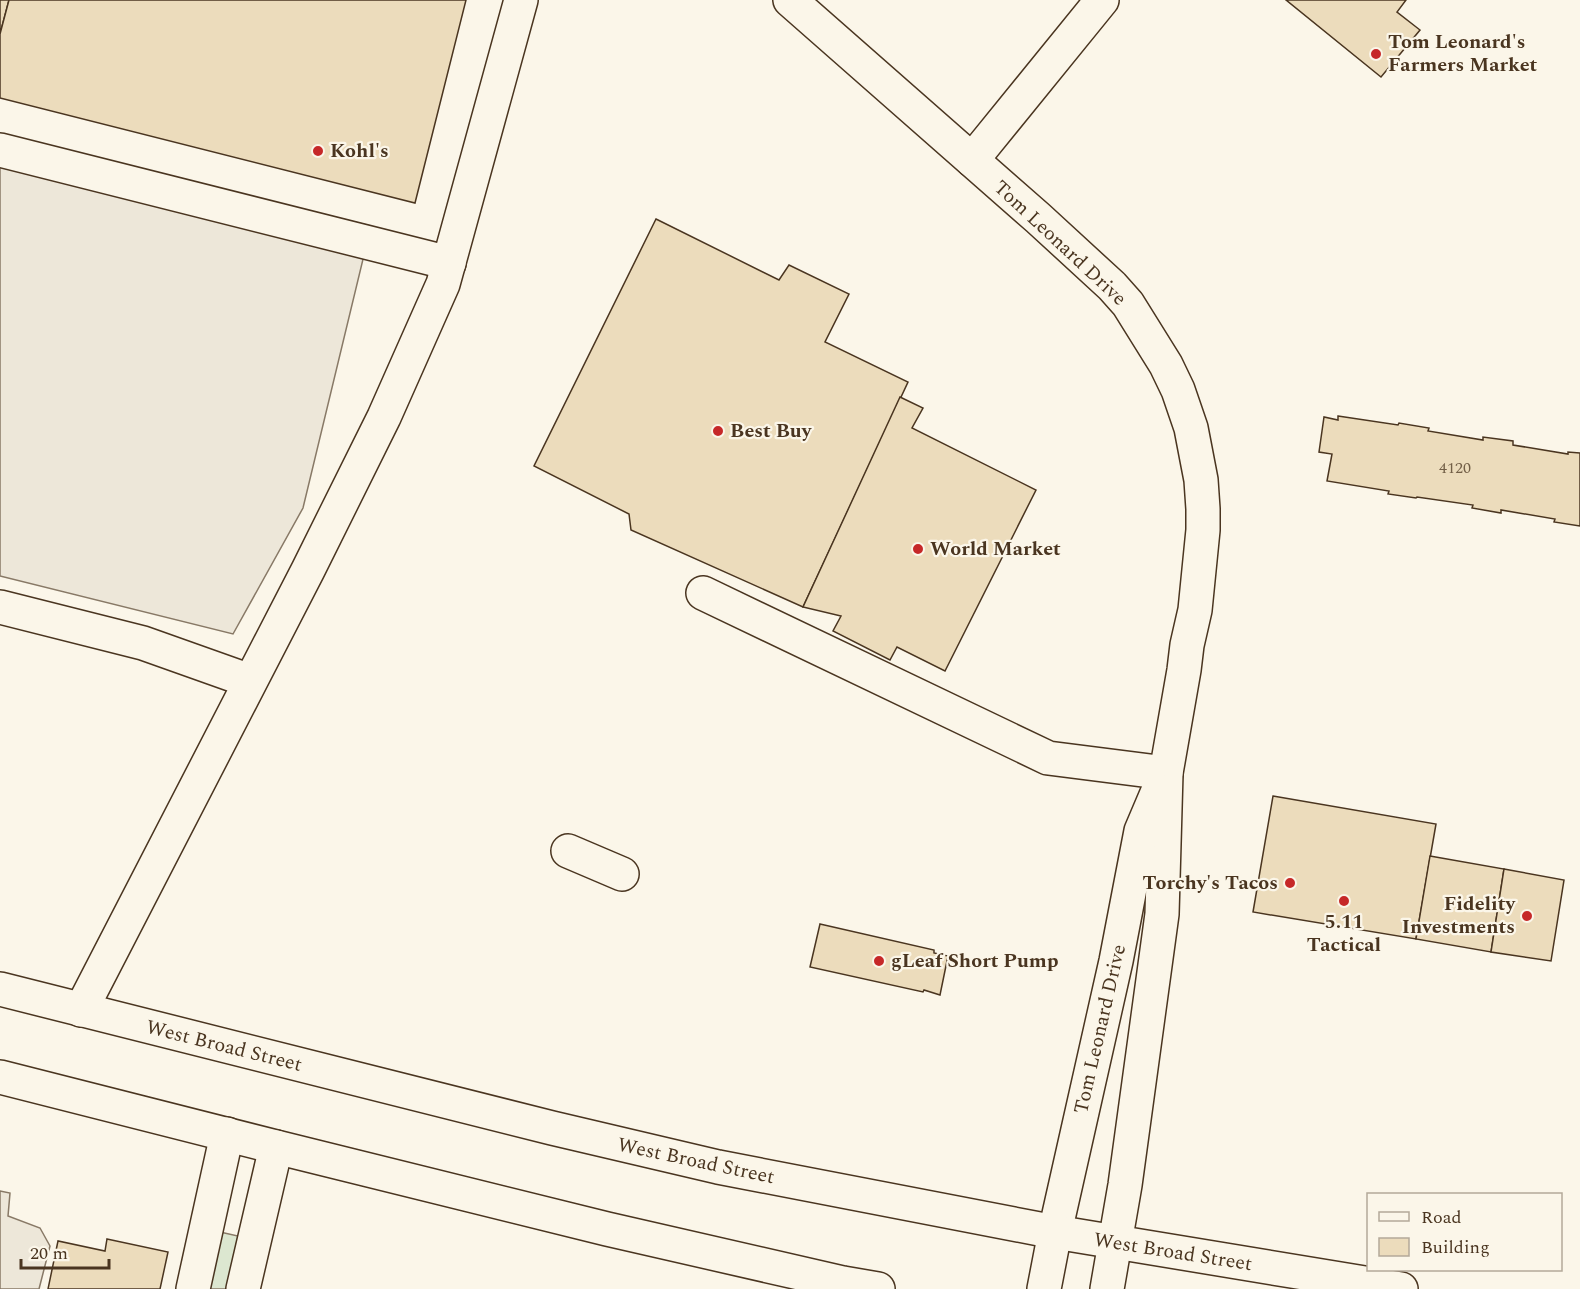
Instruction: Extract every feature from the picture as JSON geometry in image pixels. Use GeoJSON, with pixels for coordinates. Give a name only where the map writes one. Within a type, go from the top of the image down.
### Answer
{"type":"FeatureCollection","features":[{"type":"Feature","properties":{"kind":"main road"},"geometry":{"type":"LineString","coordinates":[[81,1010],[308,570],[384,417],[443,284],[521,0]]}},
{"type":"Feature","properties":{"kind":"main road","name":"Tom Leonard Drive"},"geometry":{"type":"LineString","coordinates":[[790,0],[1112,286],[1128,304],[1166,365],[1178,390],[1191,428],[1201,480],[1203,530],[1195,610],[1166,773],[1162,914],[1127,1174],[1107,1289]]}},
{"type":"Feature","properties":{"kind":"main road"},"geometry":{"type":"LineString","coordinates":[[972,160],[1102,0]]}},
{"type":"Feature","properties":{"kind":"main road"},"geometry":{"type":"LineString","coordinates":[[0,150],[449,263]]}},
{"type":"Feature","properties":{"kind":"main road"},"geometry":{"type":"LineString","coordinates":[[703,593],[1048,758],[1166,773]]}},
{"type":"Feature","properties":{"kind":"main road"},"geometry":{"type":"LineString","coordinates":[[0,607],[143,643],[250,681]]}},
{"type":"Feature","properties":{"kind":"main road","name":"Tom Leonard Drive"},"geometry":{"type":"LineString","coordinates":[[1044,1289],[1142,831],[1166,773]]}},
{"type":"Feature","properties":{"kind":"main road"},"geometry":{"type":"LineString","coordinates":[[568,851],[622,874]]}},
{"type":"Feature","properties":{"kind":"main road","name":"West Broad Street"},"geometry":{"type":"LineString","coordinates":[[0,989],[552,1128],[718,1167],[1115,1243],[1401,1289]]}},
{"type":"Feature","properties":{"kind":"main road"},"geometry":{"type":"LineString","coordinates":[[0,1077],[607,1229],[879,1289]]}},
{"type":"Feature","properties":{"kind":"main road"},"geometry":{"type":"LineString","coordinates":[[193,1289],[227,1134]]}},
{"type":"Feature","properties":{"kind":"main road"},"geometry":{"type":"LineString","coordinates":[[243,1289],[276,1147]]}},
{"type":"Feature","properties":{"kind":"green space"},"geometry":{"type":"Polygon","coordinates":[[[220,1232],[238,1236],[227,1289],[207,1289],[220,1232]]]}},
{"type":"Feature","properties":{"kind":"shaded area"},"geometry":{"type":"Polygon","coordinates":[[[0,135],[371,226],[303,508],[233,634],[0,576],[0,135]]]}},
{"type":"Feature","properties":{"kind":"shaded area"},"geometry":{"type":"Polygon","coordinates":[[[0,1191],[10,1193],[8,1216],[40,1228],[50,1246],[39,1289],[0,1289],[0,1191]]]}},
{"type":"Feature","properties":{"kind":"building"},"geometry":{"type":"Polygon","coordinates":[[[0,0],[9,0],[0,34],[0,0]]]}},
{"type":"Feature","properties":{"kind":"building","name":"Kohl's"},"geometry":{"type":"Polygon","coordinates":[[[9,0],[466,0],[415,203],[0,98],[0,34],[9,0]]]}},
{"type":"Feature","properties":{"kind":"building","name":"Tom Leonard's Farmers Market"},"geometry":{"type":"Polygon","coordinates":[[[1286,0],[1406,0],[1397,12],[1420,30],[1381,77],[1286,0]]]}},
{"type":"Feature","properties":{"kind":"building","name":"Best Buy"},"geometry":{"type":"Polygon","coordinates":[[[656,219],[779,280],[789,265],[849,294],[825,342],[908,382],[803,607],[631,530],[629,514],[534,466],[656,219]]]}},
{"type":"Feature","properties":{"kind":"building","name":"World Market"},"geometry":{"type":"Polygon","coordinates":[[[900,397],[923,408],[912,428],[1036,490],[945,671],[897,647],[890,660],[833,631],[841,616],[803,607],[900,397]]]}},
{"type":"Feature","properties":{"kind":"building"},"geometry":{"type":"Polygon","coordinates":[[[1338,416],[1398,425],[1399,423],[1429,428],[1428,431],[1483,440],[1483,437],[1513,441],[1513,445],[1568,454],[1568,452],[1580,453],[1580,526],[1554,522],[1555,519],[1501,510],[1501,513],[1472,508],[1473,505],[1388,494],[1389,491],[1327,481],[1332,454],[1319,452],[1324,417],[1338,420],[1338,416]]]}},
{"type":"Feature","properties":{"kind":"building"},"geometry":{"type":"Polygon","coordinates":[[[1273,796],[1436,824],[1416,939],[1253,912],[1273,796]]]}},
{"type":"Feature","properties":{"kind":"building"},"geometry":{"type":"Polygon","coordinates":[[[1430,856],[1504,869],[1491,952],[1416,939],[1430,856]]]}},
{"type":"Feature","properties":{"kind":"building","name":"Fidelity Investments"},"geometry":{"type":"Polygon","coordinates":[[[1504,869],[1564,880],[1551,961],[1491,952],[1504,869]]]}},
{"type":"Feature","properties":{"kind":"building","name":"gLeaf Short Pump"},"geometry":{"type":"Polygon","coordinates":[[[820,924],[934,950],[934,953],[948,956],[940,995],[810,967],[820,924]]]}},
{"type":"Feature","properties":{"kind":"building"},"geometry":{"type":"Polygon","coordinates":[[[107,1239],[168,1252],[160,1289],[48,1289],[58,1241],[105,1251],[107,1239]]]}},
{"type":"Feature","properties":{"kind":"place","name":"Tom Leonard's Farmers Market"},"geometry":{"type":"Point","coordinates":[1376,54]}},
{"type":"Feature","properties":{"kind":"place","name":"Kohl's"},"geometry":{"type":"Point","coordinates":[318,151]}},
{"type":"Feature","properties":{"kind":"place","name":"Best Buy"},"geometry":{"type":"Point","coordinates":[718,431]}},
{"type":"Feature","properties":{"kind":"place","name":"World Market"},"geometry":{"type":"Point","coordinates":[918,549]}},
{"type":"Feature","properties":{"kind":"place","name":"Torchy's Tacos"},"geometry":{"type":"Point","coordinates":[1290,883]}},
{"type":"Feature","properties":{"kind":"place","name":"5.11 Tactical"},"geometry":{"type":"Point","coordinates":[1344,901]}},
{"type":"Feature","properties":{"kind":"place","name":"Fidelity Investments"},"geometry":{"type":"Point","coordinates":[1527,916]}},
{"type":"Feature","properties":{"kind":"place","name":"gLeaf Short Pump"},"geometry":{"type":"Point","coordinates":[879,961]}}]}
